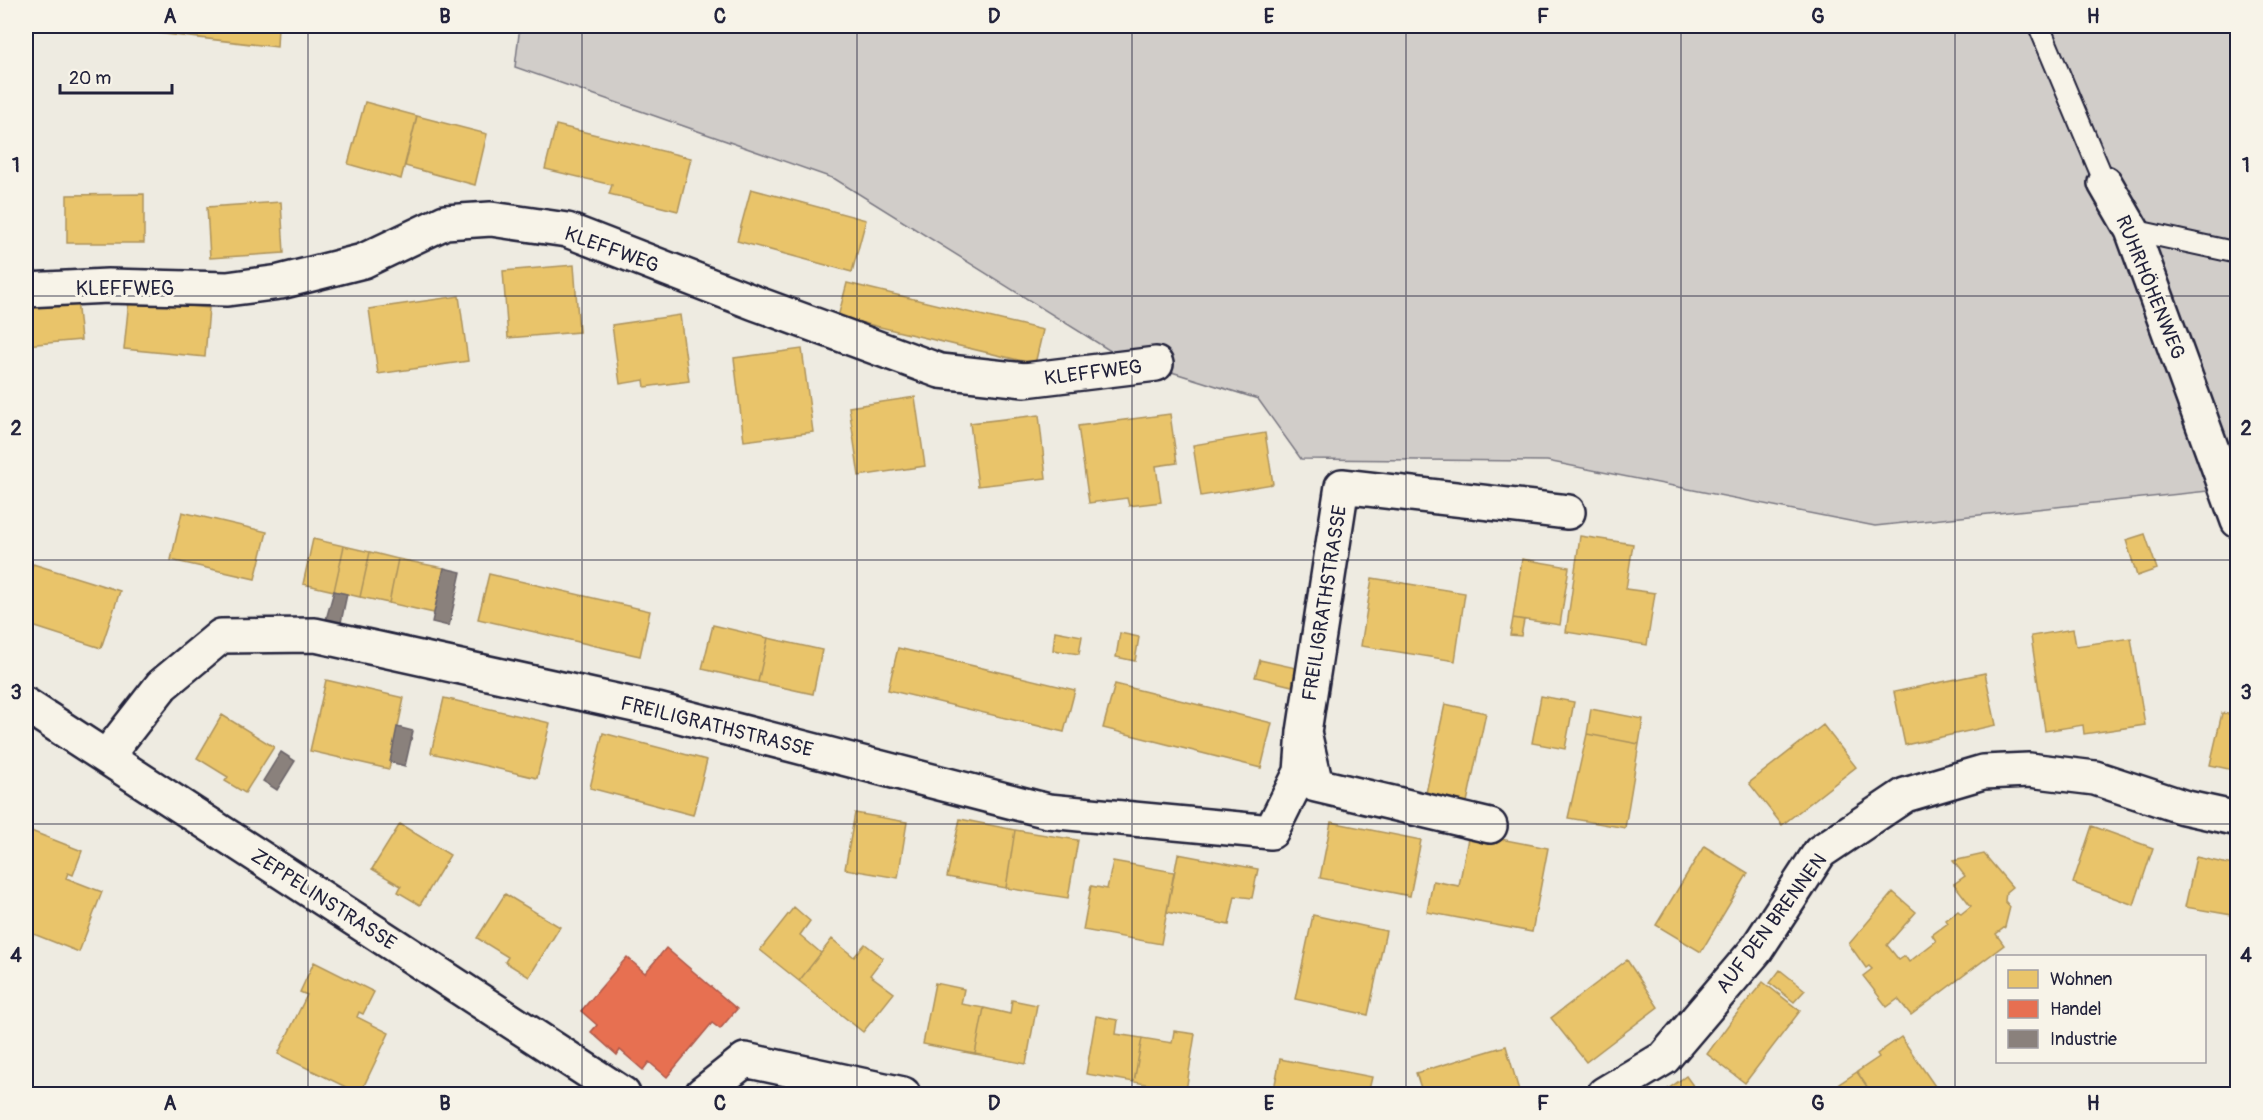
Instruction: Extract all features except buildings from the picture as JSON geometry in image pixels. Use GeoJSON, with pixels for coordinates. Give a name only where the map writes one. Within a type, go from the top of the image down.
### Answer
{"type":"FeatureCollection","features":[{"type":"Feature","properties":{"kind":"street","name":"RUHRHÖHENWEG"},"geometry":{"type":"LineString","coordinates":[[2105,183],[2132,230],[2238,520]]}},
{"type":"Feature","properties":{"kind":"street","name":"KLEFFWEG"},"geometry":{"type":"LineString","coordinates":[[26,290],[108,286],[227,289],[280,282],[363,261],[445,222],[491,219],[567,230],[755,303],[940,371],[1025,380],[1156,364]]}},
{"type":"Feature","properties":{"kind":"street","name":"FREILIGRATHSTRASSE"},"geometry":{"type":"LineString","coordinates":[[106,757],[162,684],[222,636],[315,635],[657,710],[1048,810],[1271,832],[1301,772],[1304,732],[1342,486],[1568,512]]}},
{"type":"Feature","properties":{"kind":"street","name":"ZEPPELINSTRASSE"},"geometry":{"type":"LineString","coordinates":[[26,705],[622,1095]]}},
{"type":"Feature","properties":{"kind":"street","name":"FREILIGRATHSTRASSE"},"geometry":{"type":"LineString","coordinates":[[1304,732],[1316,785],[1490,826]]}},
{"type":"Feature","properties":{"kind":"street","name":"AUF DEN BRENNEN"},"geometry":{"type":"LineString","coordinates":[[1604,1095],[1664,1058],[1756,950],[1820,852],[1905,795],[1983,772],[2029,770],[2095,778],[2183,807],[2238,819]]}},
{"type":"Feature","properties":{"kind":"street"},"geometry":{"type":"LineString","coordinates":[[702,1095],[745,1060],[903,1095]]}},
{"type":"Feature","properties":{"kind":"lane","name":"RUHRHÖHENWEG"},"geometry":{"type":"LineString","coordinates":[[2039,26],[2105,183]]}},
{"type":"Feature","properties":{"kind":"lane"},"geometry":{"type":"LineString","coordinates":[[2132,230],[2238,253]]}},
{"type":"Feature","properties":{"kind":"shaded area"},"geometry":{"type":"Polygon","coordinates":[[[520,26],[2237,26],[2237,501],[2227,489],[1875,526],[1547,461],[1301,459],[1258,399],[1117,355],[835,179],[515,67],[520,26]]]}}]}
